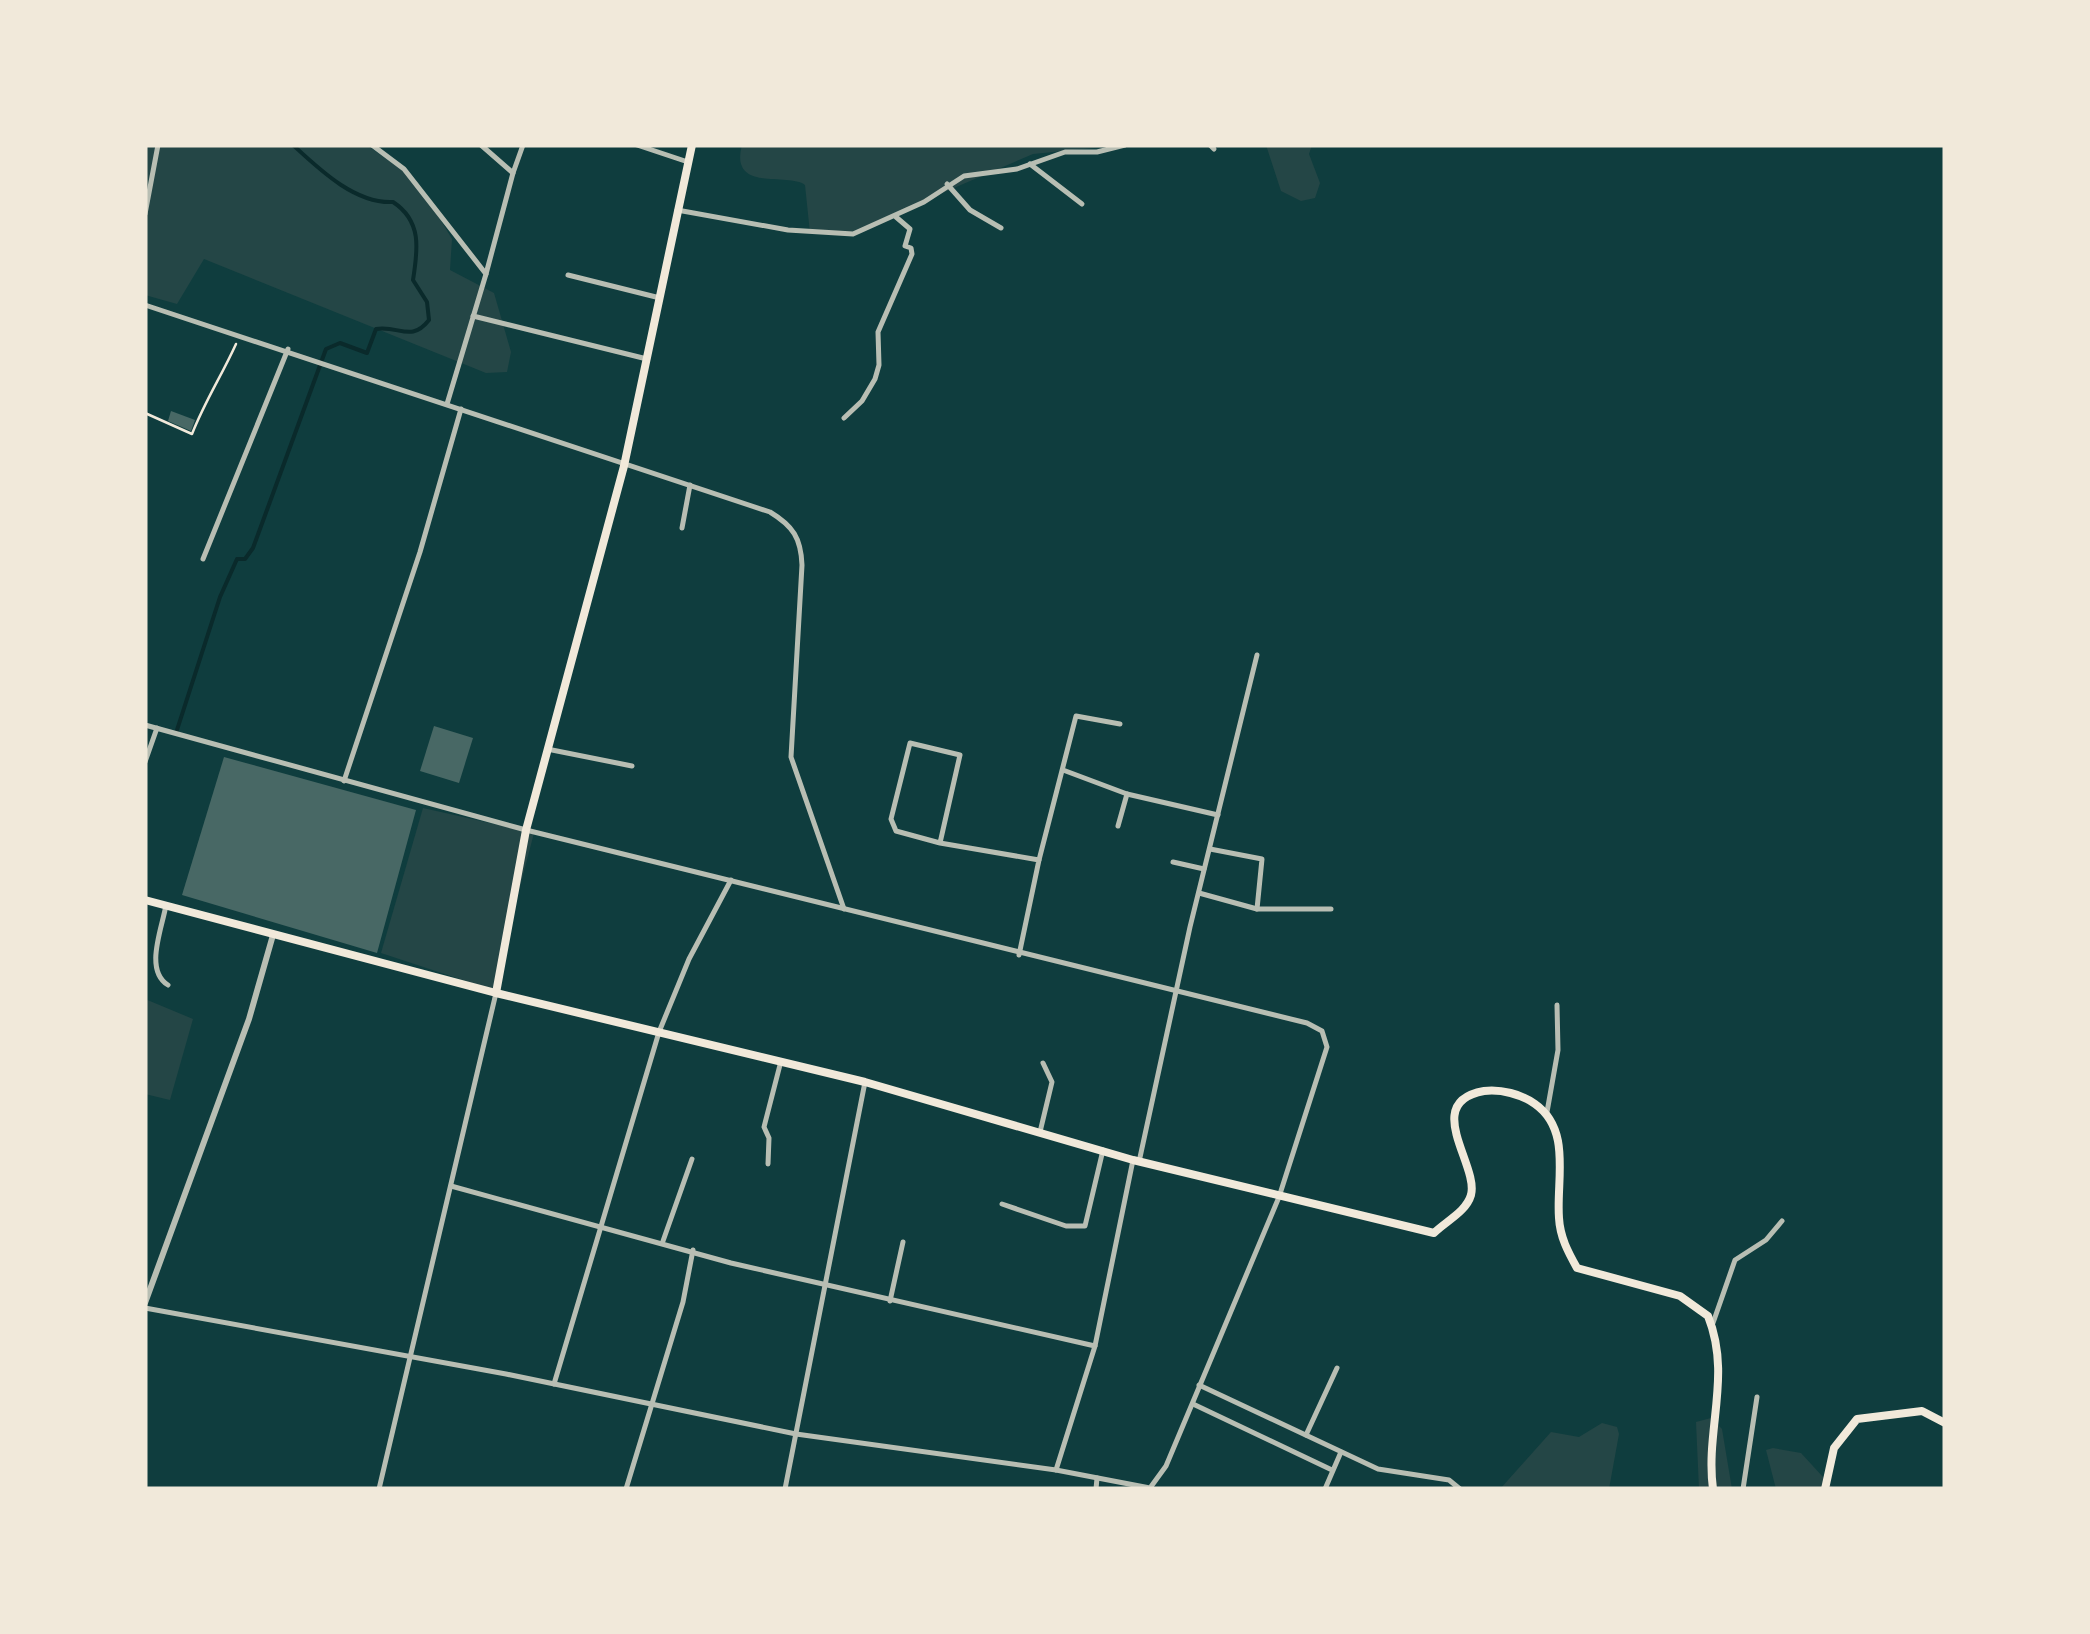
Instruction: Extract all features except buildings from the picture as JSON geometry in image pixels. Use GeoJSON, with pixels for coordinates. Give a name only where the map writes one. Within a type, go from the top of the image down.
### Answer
{"type":"FeatureCollection","features":[{"type":"Feature","properties":{"kind":"main road"},"geometry":{"type":"LineString","coordinates":[[496,992],[526,830],[624,466],[692,145]]}},
{"type":"Feature","properties":{"kind":"main road"},"geometry":{"type":"LineString","coordinates":[[145,900],[496,992],[865,1082],[1136,1161],[1434,1233],[1466,1205],[1472,1190],[1454,1123],[1465,1100],[1489,1090],[1508,1092],[1546,1112],[1561,1161],[1558,1216],[1564,1244],[1576,1268],[1694,1304],[1712,1326],[1721,1389],[1710,1456],[1713,1489]]}},
{"type":"Feature","properties":{"kind":"main road"},"geometry":{"type":"LineString","coordinates":[[1825,1489],[1834,1448],[1857,1419],[1922,1411],[1945,1423]]}},
{"type":"Feature","properties":{"kind":"street"},"geometry":{"type":"LineString","coordinates":[[145,214],[158,145]]}},
{"type":"Feature","properties":{"kind":"street"},"geometry":{"type":"LineString","coordinates":[[372,145],[404,169],[486,274]]}},
{"type":"Feature","properties":{"kind":"street"},"geometry":{"type":"LineString","coordinates":[[481,145],[514,173]]}},
{"type":"Feature","properties":{"kind":"street"},"geometry":{"type":"LineString","coordinates":[[448,404],[523,145]]}},
{"type":"Feature","properties":{"kind":"street"},"geometry":{"type":"LineString","coordinates":[[636,145],[688,162]]}},
{"type":"Feature","properties":{"kind":"street"},"geometry":{"type":"LineString","coordinates":[[677,210],[830,235],[853,234],[896,216],[964,176],[1030,164],[1066,152],[1097,152],[1125,145]]}},
{"type":"Feature","properties":{"kind":"street"},"geometry":{"type":"LineString","coordinates":[[1030,164],[1082,204]]}},
{"type":"Feature","properties":{"kind":"street"},"geometry":{"type":"LineString","coordinates":[[948,184],[970,210],[1001,228]]}},
{"type":"Feature","properties":{"kind":"street"},"geometry":{"type":"LineString","coordinates":[[844,418],[862,401],[880,365],[878,332],[912,254],[912,248],[904,246],[910,230],[896,216]]}},
{"type":"Feature","properties":{"kind":"street"},"geometry":{"type":"LineString","coordinates":[[568,274],[660,298]]}},
{"type":"Feature","properties":{"kind":"street"},"geometry":{"type":"LineString","coordinates":[[145,305],[240,333],[624,466],[770,512],[798,535],[802,585],[791,757],[844,908]]}},
{"type":"Feature","properties":{"kind":"street"},"geometry":{"type":"LineString","coordinates":[[474,316],[647,359]]}},
{"type":"Feature","properties":{"kind":"street"},"geometry":{"type":"LineString","coordinates":[[204,559],[288,349]]}},
{"type":"Feature","properties":{"kind":"street"},"geometry":{"type":"LineString","coordinates":[[344,781],[420,552],[461,409]]}},
{"type":"Feature","properties":{"kind":"street"},"geometry":{"type":"LineString","coordinates":[[682,528],[690,485]]}},
{"type":"Feature","properties":{"kind":"street"},"geometry":{"type":"LineString","coordinates":[[1056,1470],[1094,1346],[1257,654]]}},
{"type":"Feature","properties":{"kind":"street"},"geometry":{"type":"LineString","coordinates":[[1019,955],[1076,716],[1120,724]]}},
{"type":"Feature","properties":{"kind":"street"},"geometry":{"type":"LineString","coordinates":[[145,724],[526,830],[1019,955],[1307,1022],[1326,1036],[1327,1048],[1278,1197],[1192,1404],[1153,1486],[1146,1489],[1056,1470],[796,1434],[145,1306],[249,1019],[273,934]]}},
{"type":"Feature","properties":{"kind":"street"},"geometry":{"type":"LineString","coordinates":[[145,762],[156,728]]}},
{"type":"Feature","properties":{"kind":"street"},"geometry":{"type":"LineString","coordinates":[[940,843],[960,755],[910,743],[891,826],[940,843],[1039,860]]}},
{"type":"Feature","properties":{"kind":"street"},"geometry":{"type":"LineString","coordinates":[[547,749],[632,766]]}},
{"type":"Feature","properties":{"kind":"street"},"geometry":{"type":"LineString","coordinates":[[1062,770],[1127,794],[1218,815]]}},
{"type":"Feature","properties":{"kind":"street"},"geometry":{"type":"LineString","coordinates":[[1118,826],[1127,794]]}},
{"type":"Feature","properties":{"kind":"street"},"geometry":{"type":"LineString","coordinates":[[1210,850],[1264,861],[1257,909]]}},
{"type":"Feature","properties":{"kind":"street"},"geometry":{"type":"LineString","coordinates":[[1174,862],[1204,869]]}},
{"type":"Feature","properties":{"kind":"street"},"geometry":{"type":"LineString","coordinates":[[554,1384],[659,1032],[689,959],[731,880]]}},
{"type":"Feature","properties":{"kind":"street"},"geometry":{"type":"LineString","coordinates":[[1200,893],[1257,909],[1331,909]]}},
{"type":"Feature","properties":{"kind":"street"},"geometry":{"type":"LineString","coordinates":[[166,906],[156,966],[160,980],[168,985]]}},
{"type":"Feature","properties":{"kind":"street"},"geometry":{"type":"LineString","coordinates":[[380,1489],[496,992]]}},
{"type":"Feature","properties":{"kind":"street"},"geometry":{"type":"LineString","coordinates":[[1546,1112],[1558,1050],[1557,1005]]}},
{"type":"Feature","properties":{"kind":"street"},"geometry":{"type":"LineString","coordinates":[[768,1164],[769,1138],[764,1128],[781,1061]]}},
{"type":"Feature","properties":{"kind":"street"},"geometry":{"type":"LineString","coordinates":[[1039,1135],[1052,1082],[1043,1063]]}},
{"type":"Feature","properties":{"kind":"street"},"geometry":{"type":"LineString","coordinates":[[785,1489],[865,1082]]}},
{"type":"Feature","properties":{"kind":"street"},"geometry":{"type":"LineString","coordinates":[[1002,1204],[1081,1228],[1089,1219],[1103,1150]]}},
{"type":"Feature","properties":{"kind":"street"},"geometry":{"type":"LineString","coordinates":[[663,1242],[692,1159]]}},
{"type":"Feature","properties":{"kind":"street"},"geometry":{"type":"LineString","coordinates":[[451,1186],[826,1285],[1094,1346]]}},
{"type":"Feature","properties":{"kind":"street"},"geometry":{"type":"LineString","coordinates":[[1712,1326],[1735,1260],[1766,1240],[1782,1221]]}},
{"type":"Feature","properties":{"kind":"street"},"geometry":{"type":"LineString","coordinates":[[890,1300],[903,1242]]}},
{"type":"Feature","properties":{"kind":"street"},"geometry":{"type":"LineString","coordinates":[[626,1489],[682,1302],[693,1250]]}},
{"type":"Feature","properties":{"kind":"street"},"geometry":{"type":"LineString","coordinates":[[1306,1435],[1337,1368]]}},
{"type":"Feature","properties":{"kind":"street"},"geometry":{"type":"LineString","coordinates":[[1199,1386],[1378,1470],[1450,1480],[1460,1489]]}},
{"type":"Feature","properties":{"kind":"street"},"geometry":{"type":"LineString","coordinates":[[1743,1489],[1757,1397]]}},
{"type":"Feature","properties":{"kind":"street"},"geometry":{"type":"LineString","coordinates":[[1192,1404],[1332,1470]]}},
{"type":"Feature","properties":{"kind":"street"},"geometry":{"type":"LineString","coordinates":[[1325,1489],[1341,1452]]}},
{"type":"Feature","properties":{"kind":"street"},"geometry":{"type":"LineString","coordinates":[[1096,1489],[1098,1478]]}},
{"type":"Feature","properties":{"kind":"path"},"geometry":{"type":"LineString","coordinates":[[145,412],[192,434],[209,388],[219,382],[240,333]]}},
{"type":"Feature","properties":{"kind":"shaded area"},"geometry":{"type":"Polygon","coordinates":[[[145,145],[367,145],[418,182],[452,239],[450,270],[494,293],[511,352],[507,372],[486,373],[204,259],[177,304],[145,295],[145,145]]]}},
{"type":"Feature","properties":{"kind":"shaded area"},"geometry":{"type":"Polygon","coordinates":[[[742,145],[1125,145],[1033,154],[844,235],[810,233],[805,185],[762,178],[744,170],[740,160],[742,145]]]}},
{"type":"Feature","properties":{"kind":"shaded area"},"geometry":{"type":"Polygon","coordinates":[[[1266,145],[1312,145],[1309,154],[1320,183],[1315,198],[1301,201],[1281,191],[1266,145]]]}},
{"type":"Feature","properties":{"kind":"shaded area"},"geometry":{"type":"Polygon","coordinates":[[[423,808],[534,833],[493,990],[381,953],[423,808]]]}},
{"type":"Feature","properties":{"kind":"shaded area"},"geometry":{"type":"Polygon","coordinates":[[[145,999],[193,1019],[170,1100],[145,1094],[145,999]]]}},
{"type":"Feature","properties":{"kind":"shaded area"},"geometry":{"type":"Polygon","coordinates":[[[1711,1418],[1722,1429],[1732,1489],[1699,1489],[1696,1422],[1711,1418]]]}},
{"type":"Feature","properties":{"kind":"shaded area"},"geometry":{"type":"Polygon","coordinates":[[[1602,1423],[1617,1427],[1619,1434],[1609,1489],[1500,1489],[1551,1432],[1579,1437],[1602,1423]]]}},
{"type":"Feature","properties":{"kind":"shaded area"},"geometry":{"type":"Polygon","coordinates":[[[1766,1450],[1801,1453],[1834,1489],[1776,1489],[1766,1450]]]}},
{"type":"Feature","properties":{"kind":"waterway"},"geometry":{"type":"LineString","coordinates":[[176,733],[220,597],[237,559],[245,559],[253,548],[326,349],[340,343],[367,353],[376,329],[416,331],[429,320],[427,302],[413,280],[417,247],[409,218],[393,202],[365,197],[338,183],[293,145]]}}]}
